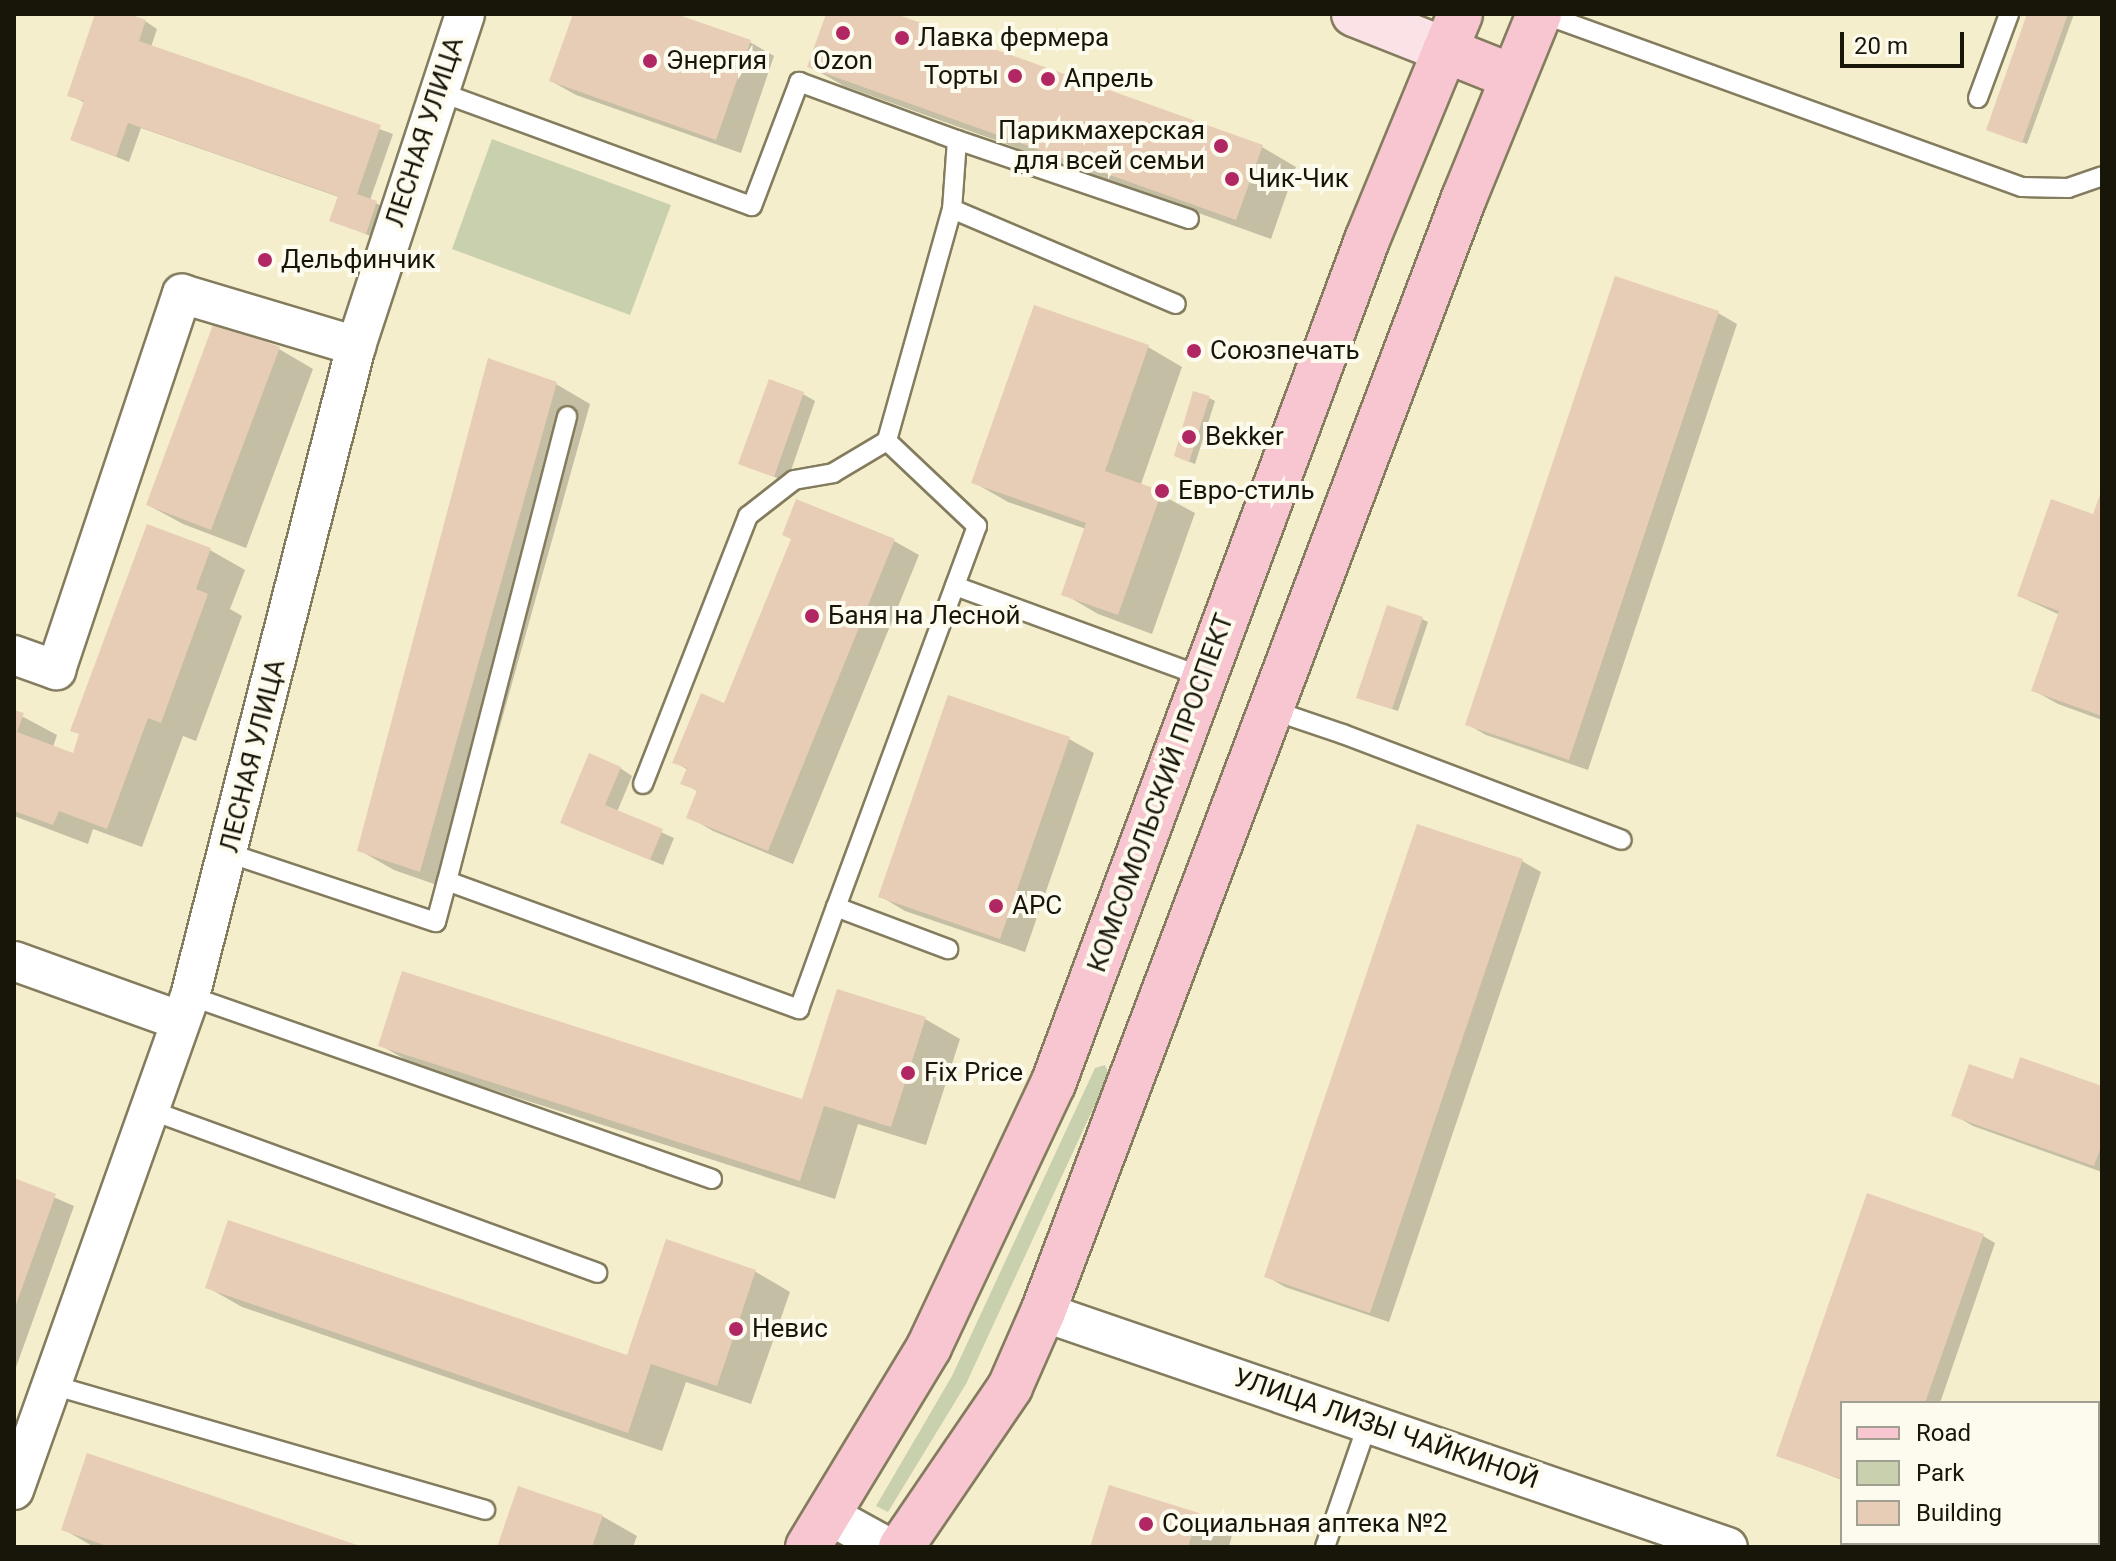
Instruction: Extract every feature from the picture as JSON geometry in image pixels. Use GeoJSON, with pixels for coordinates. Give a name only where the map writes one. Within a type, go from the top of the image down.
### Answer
{"type":"FeatureCollection","features":[{"type":"Feature","properties":{"kind":"main road"},"geometry":{"type":"LineString","coordinates":[[1354,14],[1453,32],[1513,77]]}},
{"type":"Feature","properties":{"kind":"main road"},"geometry":{"type":"LineString","coordinates":[[901,1547],[1010,1387],[1043,1312],[1513,77],[1541,14]]}},
{"type":"Feature","properties":{"kind":"main road","name":"КОМСОМОЛЬСКИЙ ПРОСПЕКТ"},"geometry":{"type":"LineString","coordinates":[[818,1531],[929,1347],[1053,1084],[1367,240],[1453,32]]}},
{"type":"Feature","properties":{"kind":"street","name":"ЛЕСНАЯ УЛИЦА"},"geometry":{"type":"LineString","coordinates":[[16,1480],[186,1009],[356,346],[437,91],[465,14]]}},
{"type":"Feature","properties":{"kind":"street"},"geometry":{"type":"LineString","coordinates":[[14,655],[56,670],[182,294],[356,346]]}},
{"type":"Feature","properties":{"kind":"street"},"geometry":{"type":"LineString","coordinates":[[14,961],[186,1009]]}},
{"type":"Feature","properties":{"kind":"street","name":"УЛИЦА ЛИЗЫ ЧАЙКИНОЙ"},"geometry":{"type":"LineString","coordinates":[[1043,1312],[1728,1547]]}},
{"type":"Feature","properties":{"kind":"street"},"geometry":{"type":"LineString","coordinates":[[818,1531],[887,1547]]}},
{"type":"Feature","properties":{"kind":"lane"},"geometry":{"type":"LineString","coordinates":[[1541,14],[2022,187],[2068,188],[2102,176]]}},
{"type":"Feature","properties":{"kind":"lane"},"geometry":{"type":"LineString","coordinates":[[1978,98],[2009,14]]}},
{"type":"Feature","properties":{"kind":"lane"},"geometry":{"type":"LineString","coordinates":[[437,91],[752,206],[799,82],[1189,219]]}},
{"type":"Feature","properties":{"kind":"lane"},"geometry":{"type":"LineString","coordinates":[[643,784],[748,516],[794,480],[833,473],[887,441],[952,209],[957,140]]}},
{"type":"Feature","properties":{"kind":"lane"},"geometry":{"type":"LineString","coordinates":[[952,209],[1176,304]]}},
{"type":"Feature","properties":{"kind":"lane"},"geometry":{"type":"LineString","coordinates":[[228,853],[436,922],[567,416]]}},
{"type":"Feature","properties":{"kind":"lane"},"geometry":{"type":"LineString","coordinates":[[447,881],[799,1009],[977,526],[887,441]]}},
{"type":"Feature","properties":{"kind":"lane"},"geometry":{"type":"LineString","coordinates":[[955,586],[1204,677]]}},
{"type":"Feature","properties":{"kind":"lane"},"geometry":{"type":"LineString","coordinates":[[1272,710],[1622,840]]}},
{"type":"Feature","properties":{"kind":"lane"},"geometry":{"type":"LineString","coordinates":[[836,907],[948,949]]}},
{"type":"Feature","properties":{"kind":"lane"},"geometry":{"type":"LineString","coordinates":[[186,1009],[712,1179]]}},
{"type":"Feature","properties":{"kind":"lane"},"geometry":{"type":"LineString","coordinates":[[150,1110],[597,1273]]}},
{"type":"Feature","properties":{"kind":"lane"},"geometry":{"type":"LineString","coordinates":[[49,1384],[485,1510]]}},
{"type":"Feature","properties":{"kind":"lane"},"geometry":{"type":"LineString","coordinates":[[1325,1547],[1368,1423]]}},
{"type":"Feature","properties":{"kind":"green space"},"geometry":{"type":"Polygon","coordinates":[[[492,139],[671,205],[630,315],[452,249],[492,139]]]}},
{"type":"Feature","properties":{"kind":"green space"},"geometry":{"type":"Polygon","coordinates":[[[1105,1065],[1109,1074],[966,1384],[888,1512],[876,1506],[952,1376],[1095,1068],[1105,1065]]]}},
{"type":"Feature","properties":{"kind":"building"},"geometry":{"type":"Polygon","coordinates":[[[95,14],[129,14],[146,20],[139,41],[381,125],[357,194],[377,201],[366,234],[329,221],[338,196],[128,123],[116,157],[70,140],[84,101],[67,96],[95,14]]]}},
{"type":"Feature","properties":{"kind":"building","name":"Энергия"},"geometry":{"type":"Polygon","coordinates":[[[573,14],[676,14],[751,40],[716,140],[549,81],[573,14]]]}},
{"type":"Feature","properties":{"kind":"building"},"geometry":{"type":"Polygon","coordinates":[[[826,14],[896,14],[1263,145],[1236,220],[807,67],[826,14]]]}},
{"type":"Feature","properties":{"kind":"building"},"geometry":{"type":"Polygon","coordinates":[[[2027,14],[2068,14],[2022,143],[1986,130],[2027,14]]]}},
{"type":"Feature","properties":{"kind":"building"},"geometry":{"type":"Polygon","coordinates":[[[1615,276],[1719,311],[1569,760],[1465,725],[1615,276]]]}},
{"type":"Feature","properties":{"kind":"building"},"geometry":{"type":"Polygon","coordinates":[[[1034,305],[1149,345],[1105,471],[1162,491],[1118,615],[1061,595],[1086,523],[971,483],[1034,305]]]}},
{"type":"Feature","properties":{"kind":"building"},"geometry":{"type":"Polygon","coordinates":[[[214,322],[280,347],[211,530],[146,505],[214,322]]]}},
{"type":"Feature","properties":{"kind":"building"},"geometry":{"type":"Polygon","coordinates":[[[488,358],[557,382],[420,872],[357,851],[488,358]]]}},
{"type":"Feature","properties":{"kind":"building"},"geometry":{"type":"Polygon","coordinates":[[[769,379],[804,392],[774,477],[738,464],[769,379]]]}},
{"type":"Feature","properties":{"kind":"building","name":"Bekker"},"geometry":{"type":"Polygon","coordinates":[[[1193,391],[1210,396],[1189,462],[1174,456],[1193,391]]]}},
{"type":"Feature","properties":{"kind":"building"},"geometry":{"type":"Polygon","coordinates":[[[2102,489],[2102,716],[2031,691],[2059,611],[2017,596],[2051,499],[2093,514],[2102,489]]]}},
{"type":"Feature","properties":{"kind":"building","name":"Баня на Лесной"},"geometry":{"type":"Polygon","coordinates":[[[796,499],[895,539],[768,851],[686,818],[697,790],[680,784],[687,768],[672,763],[701,693],[724,703],[791,539],[782,535],[796,499]]]}},
{"type":"Feature","properties":{"kind":"building"},"geometry":{"type":"Polygon","coordinates":[[[147,524],[211,548],[196,589],[208,594],[161,723],[148,718],[107,829],[59,811],[53,825],[14,811],[14,710],[24,713],[17,732],[73,753],[79,734],[70,731],[147,524]]]}},
{"type":"Feature","properties":{"kind":"building"},"geometry":{"type":"Polygon","coordinates":[[[1387,605],[1423,617],[1392,709],[1356,698],[1387,605]]]}},
{"type":"Feature","properties":{"kind":"building"},"geometry":{"type":"Polygon","coordinates":[[[948,695],[1070,737],[1000,939],[878,897],[948,695]]]}},
{"type":"Feature","properties":{"kind":"building"},"geometry":{"type":"Polygon","coordinates":[[[589,753],[621,767],[605,805],[663,829],[650,860],[560,823],[589,753]]]}},
{"type":"Feature","properties":{"kind":"building"},"geometry":{"type":"Polygon","coordinates":[[[1417,824],[1523,859],[1370,1313],[1264,1277],[1417,824]]]}},
{"type":"Feature","properties":{"kind":"building"},"geometry":{"type":"Polygon","coordinates":[[[402,971],[802,1099],[837,989],[926,1017],[891,1127],[824,1106],[800,1181],[378,1046],[402,971]]]}},
{"type":"Feature","properties":{"kind":"building"},"geometry":{"type":"Polygon","coordinates":[[[2020,1057],[2102,1086],[2102,1144],[2094,1166],[1951,1116],[1969,1064],[2013,1079],[2020,1057]]]}},
{"type":"Feature","properties":{"kind":"building"},"geometry":{"type":"Polygon","coordinates":[[[14,1178],[56,1194],[14,1310],[14,1178]]]}},
{"type":"Feature","properties":{"kind":"building"},"geometry":{"type":"Polygon","coordinates":[[[1867,1193],[1984,1234],[1926,1401],[1840,1401],[1840,1478],[1776,1456],[1867,1193]]]}},
{"type":"Feature","properties":{"kind":"building"},"geometry":{"type":"Polygon","coordinates":[[[228,1220],[627,1355],[666,1239],[756,1270],[717,1386],[651,1364],[628,1433],[205,1288],[228,1220]]]}},
{"type":"Feature","properties":{"kind":"building"},"geometry":{"type":"Polygon","coordinates":[[[87,1453],[360,1546],[110,1547],[61,1530],[87,1453]]]}},
{"type":"Feature","properties":{"kind":"building"},"geometry":{"type":"Polygon","coordinates":[[[1109,1485],[1199,1513],[1188,1547],[1090,1547],[1109,1485]]]}},
{"type":"Feature","properties":{"kind":"building"},"geometry":{"type":"Polygon","coordinates":[[[518,1486],[603,1515],[592,1547],[497,1547],[518,1486]]]}},
{"type":"Feature","properties":{"kind":"place","name":"Ozon"},"geometry":{"type":"Point","coordinates":[843,33]}},
{"type":"Feature","properties":{"kind":"place","name":"Лавка фермера"},"geometry":{"type":"Point","coordinates":[902,38]}},
{"type":"Feature","properties":{"kind":"place","name":"Энергия"},"geometry":{"type":"Point","coordinates":[650,61]}},
{"type":"Feature","properties":{"kind":"place","name":"Торты"},"geometry":{"type":"Point","coordinates":[1015,76]}},
{"type":"Feature","properties":{"kind":"place","name":"Апрель"},"geometry":{"type":"Point","coordinates":[1048,79]}},
{"type":"Feature","properties":{"kind":"place","name":"Парикмахерская для всей семьи"},"geometry":{"type":"Point","coordinates":[1221,146]}},
{"type":"Feature","properties":{"kind":"place","name":"Чик-Чик"},"geometry":{"type":"Point","coordinates":[1232,179]}},
{"type":"Feature","properties":{"kind":"place","name":"Дельфинчик"},"geometry":{"type":"Point","coordinates":[265,260]}},
{"type":"Feature","properties":{"kind":"place","name":"Союзпечать"},"geometry":{"type":"Point","coordinates":[1194,351]}},
{"type":"Feature","properties":{"kind":"place","name":"Bekker"},"geometry":{"type":"Point","coordinates":[1189,437]}},
{"type":"Feature","properties":{"kind":"place","name":"Евро-стиль"},"geometry":{"type":"Point","coordinates":[1162,491]}},
{"type":"Feature","properties":{"kind":"place","name":"Баня на Лесной"},"geometry":{"type":"Point","coordinates":[812,616]}},
{"type":"Feature","properties":{"kind":"place","name":"АРС"},"geometry":{"type":"Point","coordinates":[996,906]}},
{"type":"Feature","properties":{"kind":"place","name":"Fix Price"},"geometry":{"type":"Point","coordinates":[908,1073]}},
{"type":"Feature","properties":{"kind":"place","name":"Невис"},"geometry":{"type":"Point","coordinates":[736,1329]}},
{"type":"Feature","properties":{"kind":"place","name":"Социальная аптека №2"},"geometry":{"type":"Point","coordinates":[1146,1524]}}]}
